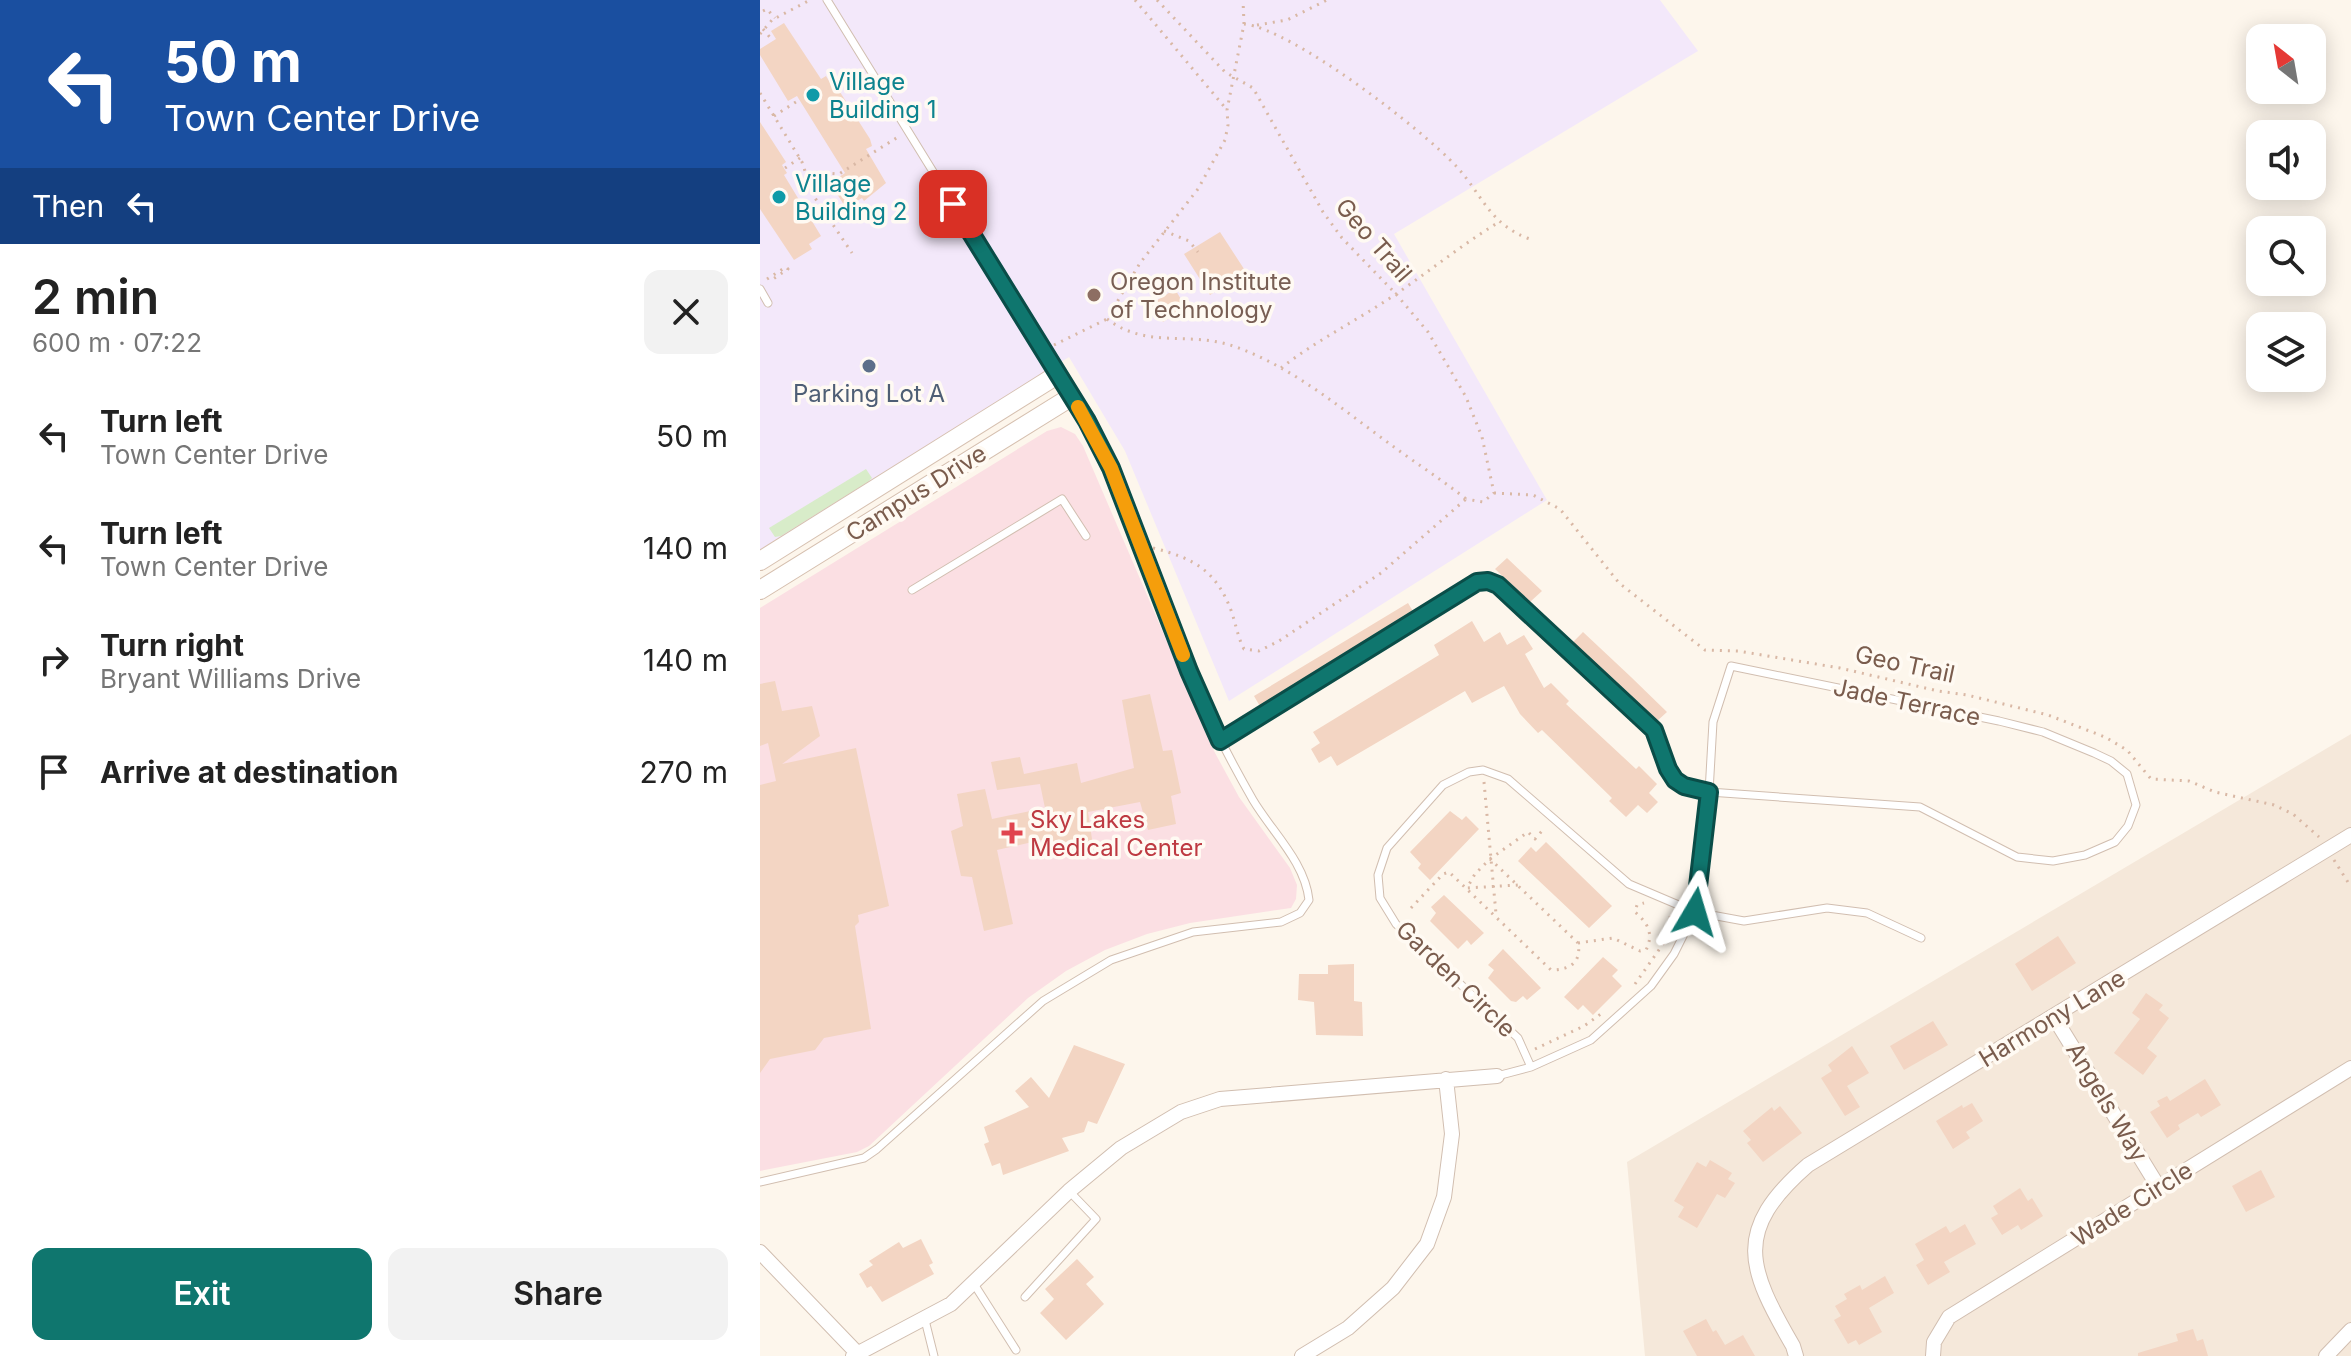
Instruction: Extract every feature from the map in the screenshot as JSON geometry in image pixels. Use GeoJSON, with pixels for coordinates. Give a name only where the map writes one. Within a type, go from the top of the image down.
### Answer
{"type":"FeatureCollection","features":[{"type":"Feature","properties":{"kind":"street","name":"Campus Drive"},"geometry":{"type":"LineString","coordinates":[[766,558],[1057,375]]}},
{"type":"Feature","properties":{"kind":"street","name":"Campus Drive"},"geometry":{"type":"LineString","coordinates":[[760,590],[1071,397]]}},
{"type":"Feature","properties":{"kind":"street","name":"Harmony Lane"},"geometry":{"type":"LineString","coordinates":[[1796,1356],[1758,1280],[1755,1246],[1764,1213],[1783,1187],[1808,1165],[2351,835]]}},
{"type":"Feature","properties":{"kind":"street","name":"Angels Way"},"geometry":{"type":"LineString","coordinates":[[2054,1017],[2159,1188]]}},
{"type":"Feature","properties":{"kind":"street","name":"Wade Circle"},"geometry":{"type":"LineString","coordinates":[[1933,1356],[1934,1342],[1949,1317],[2351,1068]]}},
{"type":"Feature","properties":{"kind":"street"},"geometry":{"type":"LineString","coordinates":[[760,1252],[857,1355],[951,1304],[1069,1191],[1121,1148],[1181,1112],[1220,1099],[1497,1076]]}},
{"type":"Feature","properties":{"kind":"street"},"geometry":{"type":"LineString","coordinates":[[1302,1356],[1348,1328],[1393,1288],[1427,1244],[1444,1197],[1452,1134],[1446,1079]]}},
{"type":"Feature","properties":{"kind":"street"},"geometry":{"type":"LineString","coordinates":[[2326,1356],[2351,1330]]}},
{"type":"Feature","properties":{"kind":"lane"},"geometry":{"type":"LineString","coordinates":[[760,1182],[864,1158],[1043,1001],[1111,960],[1193,932],[1281,922],[1300,913],[1309,900],[1307,883],[1255,804],[1220,741],[1189,671],[1111,468],[1087,421],[827,0]]}},
{"type":"Feature","properties":{"kind":"lane"},"geometry":{"type":"LineString","coordinates":[[760,289],[768,303]]}},
{"type":"Feature","properties":{"kind":"lane"},"geometry":{"type":"LineString","coordinates":[[889,481],[901,502]]}},
{"type":"Feature","properties":{"kind":"lane"},"geometry":{"type":"LineString","coordinates":[[912,590],[1062,499],[1086,536]]}},
{"type":"Feature","properties":{"kind":"lane"},"geometry":{"type":"LineString","coordinates":[[766,558],[784,575]]}},
{"type":"Feature","properties":{"kind":"lane"},"geometry":{"type":"LineString","coordinates":[[1220,741],[1477,582],[1488,581],[1498,585],[1654,730],[1675,780],[1684,786],[1709,792],[1695,912],[1674,954],[1651,986],[1591,1040],[1531,1067],[1497,1076]]}},
{"type":"Feature","properties":{"kind":"lane","name":"Jade Terrace"},"geometry":{"type":"LineString","coordinates":[[1731,666],[2043,732],[2111,761],[2127,774],[2136,805],[2128,826],[2115,842],[2085,855],[2053,861],[2017,857],[1920,807],[1709,792],[1713,722],[1731,666]]}},
{"type":"Feature","properties":{"kind":"lane"},"geometry":{"type":"LineString","coordinates":[[1483,770],[1508,779],[1629,884],[1695,912],[1744,921],[1827,908],[1867,913],[1921,938]]}},
{"type":"Feature","properties":{"kind":"lane","name":"Garden Circle"},"geometry":{"type":"LineString","coordinates":[[1483,770],[1469,772],[1443,785],[1387,848],[1378,875],[1380,898],[1396,924],[1518,1038],[1531,1067]]}},
{"type":"Feature","properties":{"kind":"lane"},"geometry":{"type":"LineString","coordinates":[[1025,1297],[1096,1219],[1069,1191]]}},
{"type":"Feature","properties":{"kind":"lane"},"geometry":{"type":"LineString","coordinates":[[974,1284],[1016,1350]]}},
{"type":"Feature","properties":{"kind":"lane"},"geometry":{"type":"LineString","coordinates":[[925,1320],[934,1356]]}},
{"type":"Feature","properties":{"kind":"path"},"geometry":{"type":"LineString","coordinates":[[773,41],[761,31],[775,18],[810,0]]}},
{"type":"Feature","properties":{"kind":"path"},"geometry":{"type":"LineString","coordinates":[[1135,0],[1227,110]]}},
{"type":"Feature","properties":{"kind":"path","name":"Geo Trail"},"geometry":{"type":"LineString","coordinates":[[1157,0],[1213,61],[1256,92],[1323,212],[1342,238],[1428,332],[1466,397],[1482,437],[1494,493]]}},
{"type":"Feature","properties":{"kind":"path"},"geometry":{"type":"LineString","coordinates":[[1042,350],[1107,319],[1140,263],[1198,189],[1225,140],[1227,110],[1244,24],[1243,0]]}},
{"type":"Feature","properties":{"kind":"path"},"geometry":{"type":"LineString","coordinates":[[1244,24],[1287,20],[1327,0]]}},
{"type":"Feature","properties":{"kind":"path"},"geometry":{"type":"LineString","coordinates":[[763,11],[767,9],[775,18]]}},
{"type":"Feature","properties":{"kind":"path"},"geometry":{"type":"LineString","coordinates":[[1257,25],[1305,49],[1430,139],[1460,170],[1499,222],[1510,232],[1530,239]]}},
{"type":"Feature","properties":{"kind":"path"},"geometry":{"type":"LineString","coordinates":[[760,93],[800,158],[813,195],[852,253]]}},
{"type":"Feature","properties":{"kind":"path"},"geometry":{"type":"LineString","coordinates":[[774,116],[799,100]]}},
{"type":"Feature","properties":{"kind":"path"},"geometry":{"type":"LineString","coordinates":[[809,177],[839,174],[896,138]]}},
{"type":"Feature","properties":{"kind":"path"},"geometry":{"type":"LineString","coordinates":[[785,168],[800,158]]}},
{"type":"Feature","properties":{"kind":"path"},"geometry":{"type":"LineString","coordinates":[[1281,368],[1396,294],[1452,251],[1499,222]]}},
{"type":"Feature","properties":{"kind":"path"},"geometry":{"type":"LineString","coordinates":[[1164,231],[1189,241],[1198,252]]}},
{"type":"Feature","properties":{"kind":"path"},"geometry":{"type":"LineString","coordinates":[[767,279],[786,267],[788,269],[773,279]]}},
{"type":"Feature","properties":{"kind":"path"},"geometry":{"type":"LineString","coordinates":[[1107,319],[1136,336],[1207,338],[1233,345],[1281,368],[1466,499],[1381,573],[1259,651],[1244,649],[1228,604],[1206,569],[1192,560],[1154,548],[1143,548]]}},
{"type":"Feature","properties":{"kind":"path","name":"Geo Trail"},"geometry":{"type":"LineString","coordinates":[[1466,499],[1483,502],[1494,493],[1533,495],[1560,509],[1619,583],[1705,650],[1738,651],[1832,667],[2048,715],[2105,737],[2127,750],[2151,779],[2189,781],[2215,792],[2274,805],[2308,826],[2328,849],[2351,887]]}},
{"type":"Feature","properties":{"kind":"path"},"geometry":{"type":"LineString","coordinates":[[1483,770],[1496,915]]}},
{"type":"Feature","properties":{"kind":"path"},"geometry":{"type":"LineString","coordinates":[[1467,888],[1475,874],[1490,859],[1528,832],[1535,839],[1542,831]]}},
{"type":"Feature","properties":{"kind":"path"},"geometry":{"type":"LineString","coordinates":[[1411,908],[1443,874],[1449,872],[1551,970],[1567,969],[1575,964],[1580,952],[1578,943],[1490,859]]}},
{"type":"Feature","properties":{"kind":"path"},"geometry":{"type":"LineString","coordinates":[[1467,888],[1518,885]]}},
{"type":"Feature","properties":{"kind":"path"},"geometry":{"type":"LineString","coordinates":[[1578,943],[1613,938],[1640,951],[1646,950],[1650,942],[1650,929],[1635,912],[1641,902],[1655,907]]}},
{"type":"Feature","properties":{"kind":"path"},"geometry":{"type":"LineString","coordinates":[[1634,985],[1675,927],[1669,912]]}},
{"type":"Feature","properties":{"kind":"path"},"geometry":{"type":"LineString","coordinates":[[1526,1053],[1584,1026],[1614,1003]]}},
{"type":"Feature","properties":{"kind":"shaded area","name":"Oregon Institute of Technology"},"geometry":{"type":"Polygon","coordinates":[[[760,0],[1660,0],[1698,51],[1394,234],[1547,500],[1229,701],[1125,451],[1069,357],[760,550],[760,0]]]}},
{"type":"Feature","properties":{"kind":"shaded area","name":"Sky Lakes Medical Center"},"geometry":{"type":"Polygon","coordinates":[[[1061,427],[1075,434],[1083,446],[1214,751],[1239,797],[1290,868],[1297,885],[1296,899],[1291,908],[1190,923],[1147,934],[1105,950],[1066,971],[1028,998],[869,1146],[857,1152],[760,1171],[760,608],[1047,431],[1061,427]]]}},
{"type":"Feature","properties":{"kind":"shaded area"},"geometry":{"type":"Polygon","coordinates":[[[2351,734],[2351,1356],[1645,1356],[1627,1162],[2351,734]]]}},
{"type":"Feature","properties":{"kind":"green space"},"geometry":{"type":"Polygon","coordinates":[[[866,469],[872,478],[868,482],[775,537],[769,528],[866,469]]]}},
{"type":"Feature","properties":{"kind":"building","name":"Village Building 1"},"geometry":{"type":"Polygon","coordinates":[[[784,23],[821,79],[826,76],[840,92],[870,139],[872,146],[866,149],[886,183],[864,201],[862,198],[846,208],[830,183],[845,173],[797,96],[788,101],[760,55],[760,49],[776,39],[771,31],[784,23]]]}},
{"type":"Feature","properties":{"kind":"building","name":"Village Building 2"},"geometry":{"type":"Polygon","coordinates":[[[760,122],[786,162],[782,165],[787,173],[784,175],[821,236],[809,244],[812,249],[794,260],[760,209],[760,122]]]}},
{"type":"Feature","properties":{"kind":"building"},"geometry":{"type":"Polygon","coordinates":[[[1220,232],[1246,272],[1210,295],[1184,254],[1220,232]]]}},
{"type":"Feature","properties":{"kind":"building"},"geometry":{"type":"Polygon","coordinates":[[[1175,289],[1186,308],[1163,322],[1151,304],[1175,289]]]}},
{"type":"Feature","properties":{"kind":"building"},"geometry":{"type":"Polygon","coordinates":[[[1507,558],[1542,591],[1530,602],[1495,569],[1507,558]]]}},
{"type":"Feature","properties":{"kind":"building"},"geometry":{"type":"Polygon","coordinates":[[[1408,603],[1414,613],[1261,708],[1254,696],[1408,603]]]}},
{"type":"Feature","properties":{"kind":"building"},"geometry":{"type":"Polygon","coordinates":[[[1472,621],[1484,642],[1500,632],[1507,645],[1524,635],[1533,649],[1525,654],[1544,688],[1551,683],[1569,701],[1566,704],[1636,769],[1639,766],[1657,784],[1649,793],[1658,802],[1647,813],[1638,805],[1626,817],[1609,801],[1612,798],[1542,730],[1538,733],[1520,714],[1504,686],[1472,703],[1465,691],[1337,766],[1331,756],[1319,763],[1311,749],[1320,743],[1313,732],[1439,655],[1434,645],[1472,621]]]}},
{"type":"Feature","properties":{"kind":"building"},"geometry":{"type":"Polygon","coordinates":[[[1583,632],[1667,712],[1656,722],[1572,643],[1583,632]]]}},
{"type":"Feature","properties":{"kind":"building"},"geometry":{"type":"Polygon","coordinates":[[[775,681],[782,711],[812,706],[820,736],[782,764],[856,748],[889,906],[858,915],[859,922],[855,926],[871,1029],[824,1038],[815,1050],[770,1059],[760,1073],[760,785],[776,781],[768,743],[760,746],[760,684],[775,681]]]}},
{"type":"Feature","properties":{"kind":"building"},"geometry":{"type":"Polygon","coordinates":[[[1150,694],[1163,751],[1172,750],[1181,793],[1171,796],[1176,824],[1148,830],[1140,802],[1088,812],[1093,846],[1053,855],[1050,838],[997,850],[1013,924],[984,931],[972,877],[961,876],[951,831],[963,826],[957,794],[985,789],[992,819],[1045,808],[1040,784],[997,790],[991,762],[1020,757],[1024,774],[1077,763],[1081,783],[1134,768],[1122,700],[1150,694]]]}},
{"type":"Feature","properties":{"kind":"building"},"geometry":{"type":"Polygon","coordinates":[[[1450,811],[1462,820],[1466,816],[1479,829],[1430,880],[1418,868],[1421,864],[1410,852],[1450,811]]]}},
{"type":"Feature","properties":{"kind":"building"},"geometry":{"type":"Polygon","coordinates":[[[1546,842],[1612,906],[1589,928],[1518,861],[1531,847],[1536,852],[1546,842]]]}},
{"type":"Feature","properties":{"kind":"building"},"geometry":{"type":"Polygon","coordinates":[[[1444,895],[1484,933],[1471,945],[1467,940],[1458,949],[1430,921],[1436,913],[1431,907],[1444,895]]]}},
{"type":"Feature","properties":{"kind":"building"},"geometry":{"type":"Polygon","coordinates":[[[2058,936],[2076,963],[2032,991],[2015,964],[2058,936]]]}},
{"type":"Feature","properties":{"kind":"building"},"geometry":{"type":"Polygon","coordinates":[[[1503,949],[1541,988],[1527,1000],[1523,996],[1516,1002],[1511,1001],[1488,978],[1494,970],[1488,965],[1503,949]]]}},
{"type":"Feature","properties":{"kind":"building"},"geometry":{"type":"Polygon","coordinates":[[[1603,957],[1618,970],[1612,976],[1622,986],[1593,1015],[1583,1005],[1578,1010],[1564,997],[1603,957]]]}},
{"type":"Feature","properties":{"kind":"building"},"geometry":{"type":"Polygon","coordinates":[[[1354,964],[1354,1001],[1362,1002],[1363,1036],[1316,1035],[1314,1002],[1298,1000],[1299,974],[1328,974],[1328,965],[1354,964]]]}},
{"type":"Feature","properties":{"kind":"building"},"geometry":{"type":"Polygon","coordinates":[[[2146,993],[2163,1005],[2159,1010],[2169,1018],[2147,1048],[2157,1056],[2143,1075],[2114,1053],[2140,1019],[2132,1013],[2146,993]]]}},
{"type":"Feature","properties":{"kind":"building"},"geometry":{"type":"Polygon","coordinates":[[[1933,1021],[1948,1045],[1904,1070],[1890,1046],[1933,1021]]]}},
{"type":"Feature","properties":{"kind":"building"},"geometry":{"type":"Polygon","coordinates":[[[1074,1045],[1125,1064],[1097,1124],[1088,1121],[1084,1132],[1062,1138],[1069,1151],[1003,1175],[1000,1163],[992,1166],[984,1144],[989,1142],[984,1127],[1029,1107],[1015,1091],[1031,1077],[1049,1098],[1074,1045]]]}},
{"type":"Feature","properties":{"kind":"building"},"geometry":{"type":"Polygon","coordinates":[[[1852,1046],[1869,1073],[1847,1086],[1860,1107],[1845,1116],[1821,1078],[1832,1071],[1828,1065],[1852,1046]]]}},
{"type":"Feature","properties":{"kind":"building"},"geometry":{"type":"Polygon","coordinates":[[[2205,1079],[2221,1105],[2201,1117],[2198,1113],[2178,1125],[2180,1129],[2167,1138],[2150,1112],[2160,1106],[2157,1101],[2167,1096],[2170,1101],[2205,1079]]]}},
{"type":"Feature","properties":{"kind":"building"},"geometry":{"type":"Polygon","coordinates":[[[1972,1103],[1983,1121],[1966,1132],[1970,1138],[1953,1149],[1936,1121],[1962,1105],[1963,1108],[1972,1103]]]}},
{"type":"Feature","properties":{"kind":"building"},"geometry":{"type":"Polygon","coordinates":[[[1780,1106],[1802,1133],[1763,1162],[1747,1143],[1751,1140],[1743,1131],[1772,1107],[1774,1111],[1780,1106]]]}},
{"type":"Feature","properties":{"kind":"building"},"geometry":{"type":"Polygon","coordinates":[[[1710,1160],[1732,1173],[1728,1179],[1735,1183],[1725,1198],[1717,1194],[1697,1228],[1678,1217],[1684,1207],[1674,1201],[1697,1162],[1706,1167],[1710,1160]]]}},
{"type":"Feature","properties":{"kind":"building"},"geometry":{"type":"Polygon","coordinates":[[[2261,1170],[2275,1197],[2246,1212],[2232,1186],[2261,1170]]]}},
{"type":"Feature","properties":{"kind":"building"},"geometry":{"type":"Polygon","coordinates":[[[2020,1188],[2028,1201],[2032,1198],[2043,1216],[2021,1230],[2018,1225],[2002,1235],[1991,1218],[1998,1214],[1993,1206],[2020,1188]]]}},
{"type":"Feature","properties":{"kind":"building"},"geometry":{"type":"Polygon","coordinates":[[[1965,1224],[1976,1244],[1944,1262],[1950,1272],[1928,1285],[1916,1265],[1924,1260],[1915,1244],[1946,1226],[1950,1233],[1965,1224]]]}},
{"type":"Feature","properties":{"kind":"building"},"geometry":{"type":"Polygon","coordinates":[[[921,1239],[933,1263],[929,1265],[934,1274],[882,1302],[871,1286],[867,1288],[859,1274],[873,1265],[869,1261],[899,1242],[903,1248],[921,1239]]]}},
{"type":"Feature","properties":{"kind":"building"},"geometry":{"type":"Polygon","coordinates":[[[1077,1259],[1094,1277],[1086,1284],[1104,1304],[1066,1340],[1040,1313],[1054,1299],[1045,1289],[1077,1259]]]}},
{"type":"Feature","properties":{"kind":"building"},"geometry":{"type":"Polygon","coordinates":[[[1885,1276],[1894,1293],[1869,1308],[1882,1332],[1859,1345],[1856,1340],[1848,1344],[1834,1320],[1841,1316],[1835,1306],[1847,1299],[1844,1294],[1860,1285],[1862,1290],[1885,1276]]]}},
{"type":"Feature","properties":{"kind":"building"},"geometry":{"type":"Polygon","coordinates":[[[1706,1319],[1725,1345],[1743,1335],[1755,1356],[1697,1356],[1683,1331],[1706,1319]]]}},
{"type":"Feature","properties":{"kind":"building"},"geometry":{"type":"Polygon","coordinates":[[[2193,1329],[2197,1341],[2203,1339],[2208,1356],[2138,1356],[2138,1353],[2178,1341],[2176,1334],[2193,1329]]]}},
{"type":"Feature","properties":{"kind":"slow traffic"},"geometry":{"type":"LineString","coordinates":[[1078,407],[1111,468],[1183,655]]}},
{"type":"Feature","properties":{"kind":"place","name":"Village Building 1"},"geometry":{"type":"Point","coordinates":[813,95]}},
{"type":"Feature","properties":{"kind":"place","name":"Village Building 2"},"geometry":{"type":"Point","coordinates":[779,197]}},
{"type":"Feature","properties":{"kind":"place","name":"Oregon Institute of Technology"},"geometry":{"type":"Point","coordinates":[1094,295]}},
{"type":"Feature","properties":{"kind":"place","name":"Parking Lot A"},"geometry":{"type":"Point","coordinates":[869,366]}},
{"type":"Feature","properties":{"kind":"place","name":"Sky Lakes Medical Center"},"geometry":{"type":"Point","coordinates":[1012,833]}},
{"type":"Feature","properties":{"kind":"route"},"geometry":{"type":"LineString","coordinates":[[953,204],[1087,421],[1111,468],[1189,671],[1220,741],[1477,582],[1488,581],[1498,585],[1654,730],[1675,780],[1684,786],[1709,792],[1695,912]]}}]}
